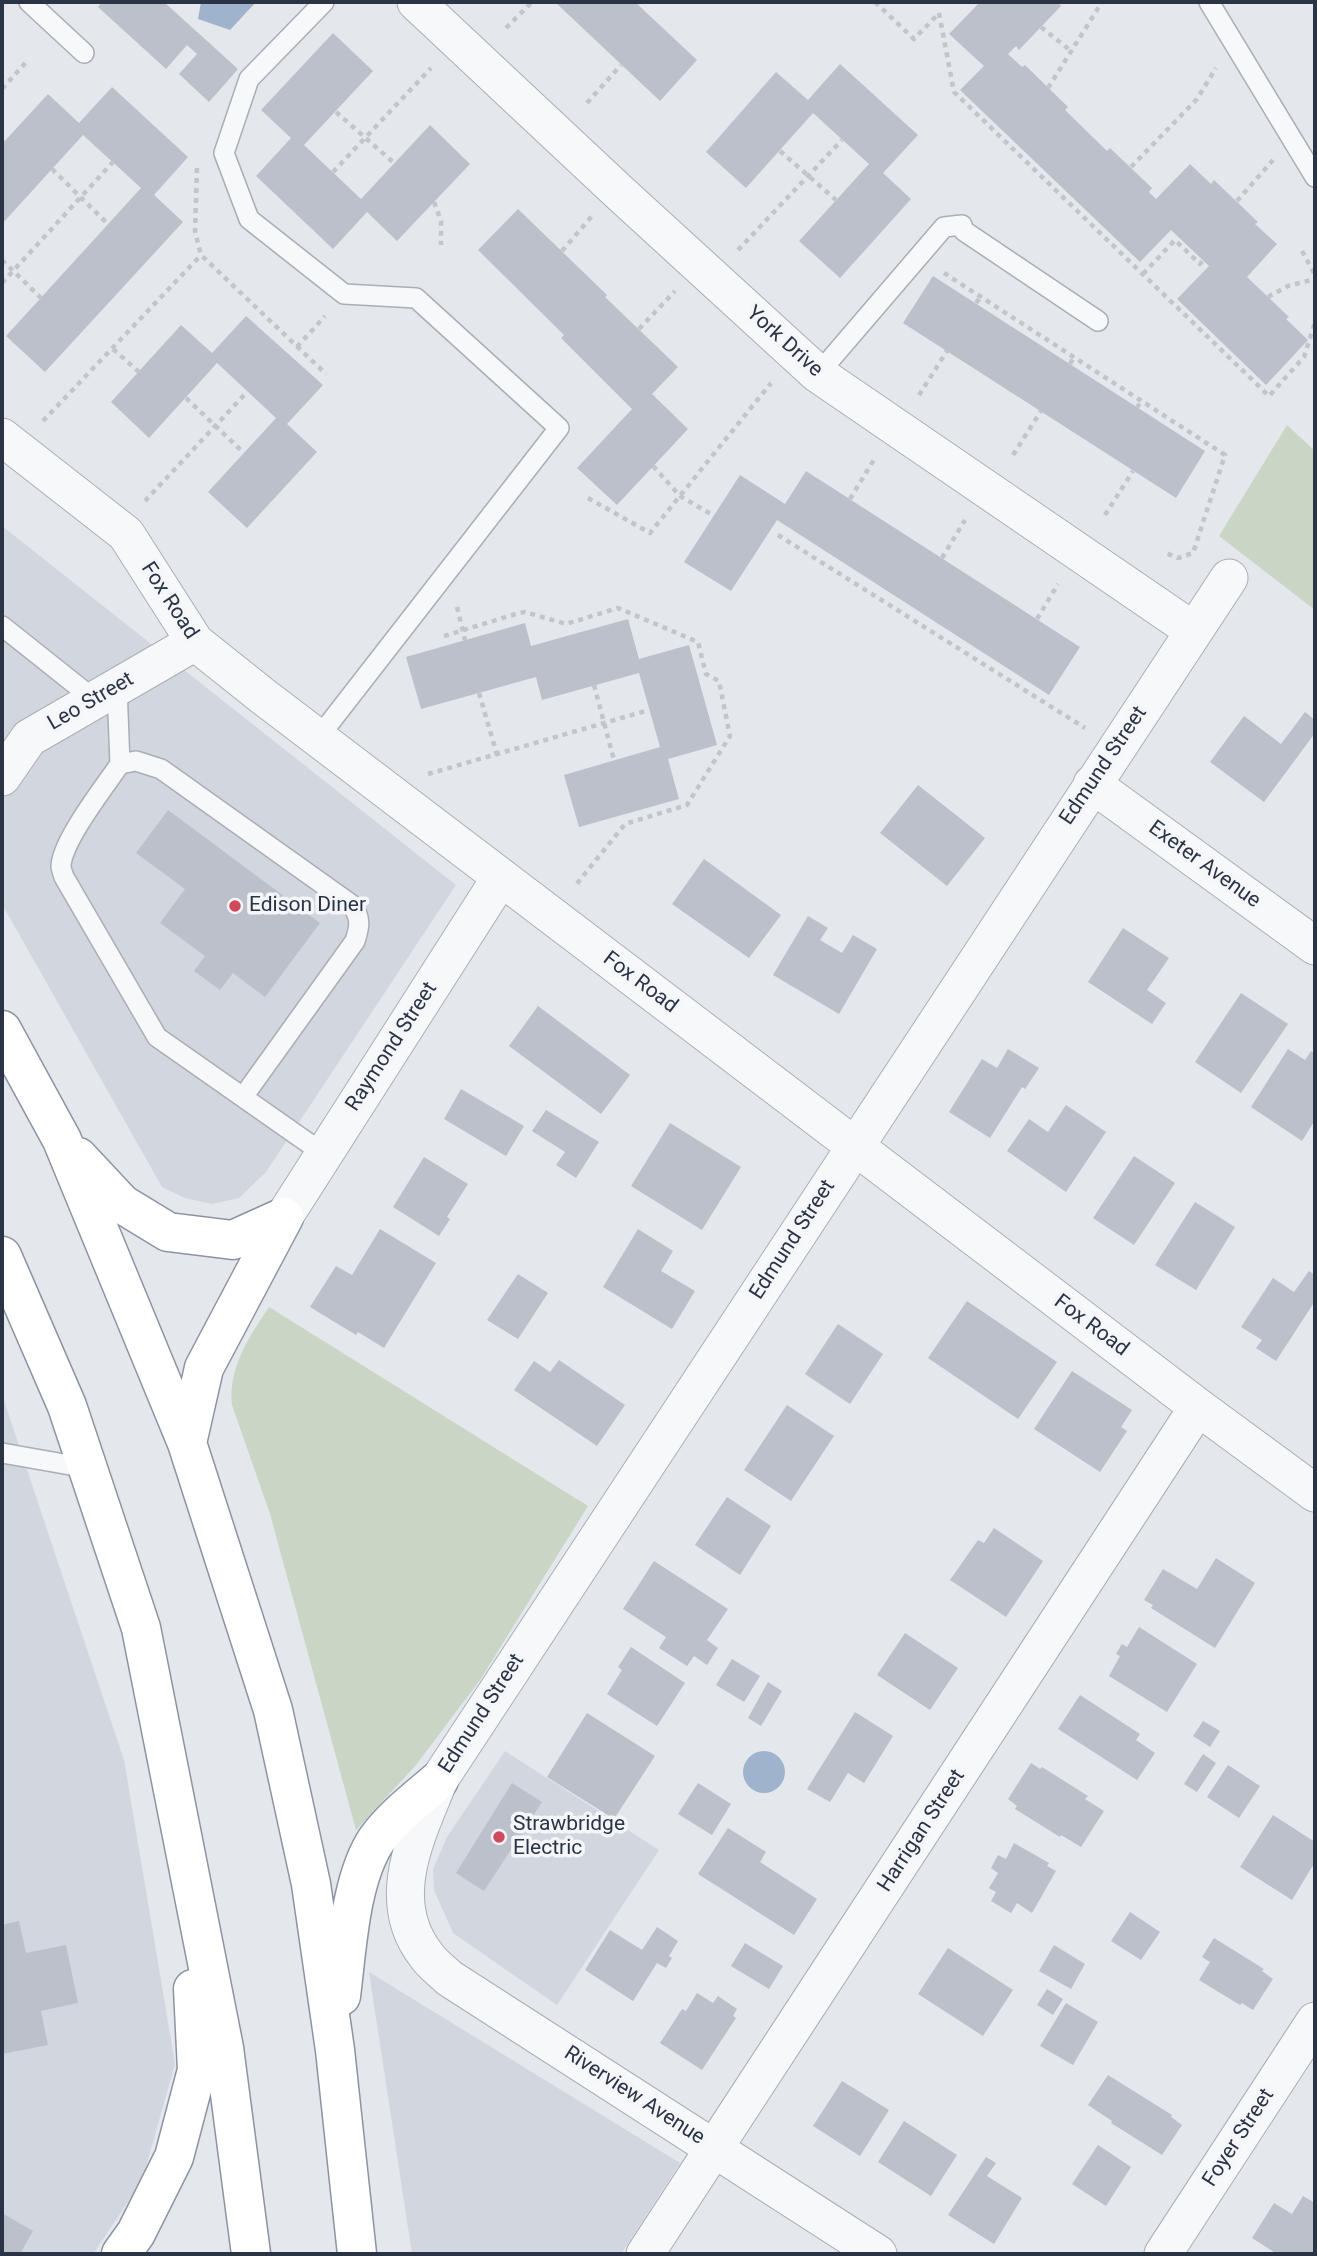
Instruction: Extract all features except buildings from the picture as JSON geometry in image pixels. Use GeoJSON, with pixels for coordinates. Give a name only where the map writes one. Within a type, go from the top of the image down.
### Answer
{"type":"FeatureCollection","features":[{"type":"Feature","properties":{"kind":"highway"},"geometry":{"type":"LineString","coordinates":[[2,1030],[62,1140],[187,1443],[273,1710],[311,1884],[335,2050],[357,2254]]}},
{"type":"Feature","properties":{"kind":"highway"},"geometry":{"type":"LineString","coordinates":[[62,1140],[122,1204],[168,1232],[233,1240],[284,1217]]}},
{"type":"Feature","properties":{"kind":"highway"},"geometry":{"type":"LineString","coordinates":[[187,1443],[204,1367],[284,1217]]}},
{"type":"Feature","properties":{"kind":"highway"},"geometry":{"type":"LineString","coordinates":[[2,1256],[67,1406],[141,1628],[224,2048],[251,2254]]}},
{"type":"Feature","properties":{"kind":"highway"},"geometry":{"type":"LineString","coordinates":[[335,2050],[351,1911],[364,1869],[377,1840],[406,1808],[439,1780]]}},
{"type":"Feature","properties":{"kind":"highway"},"geometry":{"type":"LineString","coordinates":[[121,2254],[136,2233],[174,2157],[197,2070],[188,1858]]}},
{"type":"Feature","properties":{"kind":"street","name":"York Drive"},"geometry":{"type":"LineString","coordinates":[[416,2],[818,374],[1194,631]]}},
{"type":"Feature","properties":{"kind":"street","name":"Fox Road"},"geometry":{"type":"LineString","coordinates":[[19,433],[126,534],[195,642],[854,1146],[1315,1493]]}},
{"type":"Feature","properties":{"kind":"street","name":"Edmund Street"},"geometry":{"type":"LineString","coordinates":[[407,1921],[405,1881],[413,1846],[439,1780],[1229,578]]}},
{"type":"Feature","properties":{"kind":"street","name":"Leo Street"},"geometry":{"type":"LineString","coordinates":[[2,777],[29,738],[195,642]]}},
{"type":"Feature","properties":{"kind":"street","name":"Exeter Avenue"},"geometry":{"type":"LineString","coordinates":[[1092,784],[1315,946]]}},
{"type":"Feature","properties":{"kind":"street","name":"Raymond Street"},"geometry":{"type":"LineString","coordinates":[[284,1217],[501,877]]}},
{"type":"Feature","properties":{"kind":"street","name":"Harrigan Street"},"geometry":{"type":"LineString","coordinates":[[645,2254],[1198,1407]]}},
{"type":"Feature","properties":{"kind":"street","name":"Riverview Avenue"},"geometry":{"type":"LineString","coordinates":[[407,1921],[425,1955],[449,1978],[878,2254]]}},
{"type":"Feature","properties":{"kind":"street","name":"Foyer Street"},"geometry":{"type":"LineString","coordinates":[[1163,2254],[1315,2021]]}},
{"type":"Feature","properties":{"kind":"lane"},"geometry":{"type":"LineString","coordinates":[[29,2],[85,53]]}},
{"type":"Feature","properties":{"kind":"lane"},"geometry":{"type":"LineString","coordinates":[[318,738],[559,428],[416,298],[344,294],[249,219],[224,153],[249,79],[324,2]]}},
{"type":"Feature","properties":{"kind":"lane"},"geometry":{"type":"LineString","coordinates":[[1209,2],[1315,177]]}},
{"type":"Feature","properties":{"kind":"lane"},"geometry":{"type":"LineString","coordinates":[[818,374],[944,227],[962,225],[964,231],[1098,321]]}},
{"type":"Feature","properties":{"kind":"lane"},"geometry":{"type":"LineString","coordinates":[[2,626],[106,694],[120,764]]}},
{"type":"Feature","properties":{"kind":"lane"},"geometry":{"type":"LineString","coordinates":[[243,1097],[355,941],[360,923],[358,913],[352,905],[161,769],[136,761],[120,764],[88,810],[67,848],[61,867],[157,1037],[324,1154]]}},
{"type":"Feature","properties":{"kind":"lane"},"geometry":{"type":"LineString","coordinates":[[2,1453],[88,1468]]}},
{"type":"Feature","properties":{"kind":"path"},"geometry":{"type":"LineString","coordinates":[[506,28],[531,2]]}},
{"type":"Feature","properties":{"kind":"path"},"geometry":{"type":"LineString","coordinates":[[875,2],[914,39],[939,13],[954,92],[1205,330],[1269,396],[1304,357],[1315,322]]}},
{"type":"Feature","properties":{"kind":"path"},"geometry":{"type":"LineString","coordinates":[[1048,88],[1102,2]]}},
{"type":"Feature","properties":{"kind":"path"},"geometry":{"type":"LineString","coordinates":[[1041,27],[1071,51]]}},
{"type":"Feature","properties":{"kind":"path"},"geometry":{"type":"LineString","coordinates":[[1130,167],[1197,99],[1233,40]]}},
{"type":"Feature","properties":{"kind":"path"},"geometry":{"type":"LineString","coordinates":[[2,89],[28,60]]}},
{"type":"Feature","properties":{"kind":"path"},"geometry":{"type":"LineString","coordinates":[[333,172],[437,62]]}},
{"type":"Feature","properties":{"kind":"path"},"geometry":{"type":"LineString","coordinates":[[587,103],[621,65]]}},
{"type":"Feature","properties":{"kind":"path"},"geometry":{"type":"LineString","coordinates":[[336,111],[394,163]]}},
{"type":"Feature","properties":{"kind":"path"},"geometry":{"type":"LineString","coordinates":[[1237,201],[1293,139]]}},
{"type":"Feature","properties":{"kind":"path"},"geometry":{"type":"LineString","coordinates":[[738,250],[842,140]]}},
{"type":"Feature","properties":{"kind":"path"},"geometry":{"type":"LineString","coordinates":[[780,151],[836,200]]}},
{"type":"Feature","properties":{"kind":"path"},"geometry":{"type":"LineString","coordinates":[[2,283],[113,162]]}},
{"type":"Feature","properties":{"kind":"path"},"geometry":{"type":"LineString","coordinates":[[197,164],[195,231],[201,255],[326,374]]}},
{"type":"Feature","properties":{"kind":"path"},"geometry":{"type":"LineString","coordinates":[[52,169],[108,224]]}},
{"type":"Feature","properties":{"kind":"path"},"geometry":{"type":"LineString","coordinates":[[434,202],[441,221],[441,245]]}},
{"type":"Feature","properties":{"kind":"path"},"geometry":{"type":"LineString","coordinates":[[562,251],[595,213]]}},
{"type":"Feature","properties":{"kind":"path"},"geometry":{"type":"LineString","coordinates":[[1093,226],[1098,221]]}},
{"type":"Feature","properties":{"kind":"path"},"geometry":{"type":"LineString","coordinates":[[1143,274],[1174,240],[1200,264],[1203,260]]}},
{"type":"Feature","properties":{"kind":"path"},"geometry":{"type":"LineString","coordinates":[[1268,297],[1288,285],[1315,277],[1302,251]]}},
{"type":"Feature","properties":{"kind":"path"},"geometry":{"type":"LineString","coordinates":[[19,433],[113,349],[201,255]]}},
{"type":"Feature","properties":{"kind":"path"},"geometry":{"type":"LineString","coordinates":[[2,260],[41,298]]}},
{"type":"Feature","properties":{"kind":"path"},"geometry":{"type":"LineString","coordinates":[[940,270],[1225,455],[1193,553],[1178,558],[1166,553]]}},
{"type":"Feature","properties":{"kind":"path"},"geometry":{"type":"LineString","coordinates":[[639,329],[676,290]]}},
{"type":"Feature","properties":{"kind":"path"},"geometry":{"type":"LineString","coordinates":[[297,347],[344,294]]}},
{"type":"Feature","properties":{"kind":"path"},"geometry":{"type":"LineString","coordinates":[[976,303],[981,297]]}},
{"type":"Feature","properties":{"kind":"path"},"geometry":{"type":"LineString","coordinates":[[113,349],[139,372]]}},
{"type":"Feature","properties":{"kind":"path"},"geometry":{"type":"LineString","coordinates":[[919,395],[947,351]]}},
{"type":"Feature","properties":{"kind":"path"},"geometry":{"type":"LineString","coordinates":[[1070,364],[1074,357]]}},
{"type":"Feature","properties":{"kind":"path"},"geometry":{"type":"LineString","coordinates":[[588,498],[650,533],[772,382]]}},
{"type":"Feature","properties":{"kind":"path"},"geometry":{"type":"LineString","coordinates":[[137,509],[247,392]]}},
{"type":"Feature","properties":{"kind":"path"},"geometry":{"type":"LineString","coordinates":[[186,397],[244,453]]}},
{"type":"Feature","properties":{"kind":"path"},"geometry":{"type":"LineString","coordinates":[[1137,408],[1140,401]]}},
{"type":"Feature","properties":{"kind":"path"},"geometry":{"type":"LineString","coordinates":[[1013,455],[1041,411]]}},
{"type":"Feature","properties":{"kind":"path"},"geometry":{"type":"LineString","coordinates":[[850,499],[875,458]]}},
{"type":"Feature","properties":{"kind":"path"},"geometry":{"type":"LineString","coordinates":[[653,466],[680,496],[714,516]]}},
{"type":"Feature","properties":{"kind":"path"},"geometry":{"type":"LineString","coordinates":[[1104,516],[1133,471]]}},
{"type":"Feature","properties":{"kind":"path"},"geometry":{"type":"LineString","coordinates":[[942,558],[968,517]]}},
{"type":"Feature","properties":{"kind":"path"},"geometry":{"type":"LineString","coordinates":[[778,535],[1086,728]]}},
{"type":"Feature","properties":{"kind":"path"},"geometry":{"type":"LineString","coordinates":[[1037,619],[1063,577]]}},
{"type":"Feature","properties":{"kind":"path"},"geometry":{"type":"LineString","coordinates":[[444,636],[519,613],[526,612],[566,624],[618,608],[698,642],[706,674],[719,681],[730,736],[687,805],[625,824],[574,887]]}},
{"type":"Feature","properties":{"kind":"path"},"geometry":{"type":"LineString","coordinates":[[594,685],[614,760]]}},
{"type":"Feature","properties":{"kind":"path"},"geometry":{"type":"LineString","coordinates":[[479,692],[497,755]]}},
{"type":"Feature","properties":{"kind":"path"},"geometry":{"type":"LineString","coordinates":[[426,775],[649,710]]}},
{"type":"Feature","properties":{"kind":"shaded area"},"geometry":{"type":"Polygon","coordinates":[[[2,526],[456,885],[266,1172],[239,1198],[212,1204],[185,1198],[162,1187],[2,904],[2,526]]]}},
{"type":"Feature","properties":{"kind":"shaded area"},"geometry":{"type":"Polygon","coordinates":[[[2,1395],[124,1760],[175,2064],[142,2181],[93,2254],[2,2254],[2,1395]]]}},
{"type":"Feature","properties":{"kind":"shaded area"},"geometry":{"type":"Polygon","coordinates":[[[505,1751],[659,1850],[557,2005],[453,1933],[434,1890],[433,1869],[447,1837],[505,1751]]]}},
{"type":"Feature","properties":{"kind":"shaded area"},"geometry":{"type":"Polygon","coordinates":[[[369,1972],[680,2163],[621,2254],[412,2254],[369,1972]]]}},
{"type":"Feature","properties":{"kind":"green space"},"geometry":{"type":"Polygon","coordinates":[[[1287,425],[1315,451],[1315,610],[1219,536],[1287,425]]]}},
{"type":"Feature","properties":{"kind":"green space"},"geometry":{"type":"Polygon","coordinates":[[[269,1307],[588,1506],[480,1680],[416,1765],[356,1830],[270,1514],[232,1405],[233,1378],[237,1366],[247,1341],[269,1307]]]}},
{"type":"Feature","properties":{"kind":"water"},"geometry":{"type":"Polygon","coordinates":[[[201,2],[256,2],[230,30],[198,19],[201,2]]]}},
{"type":"Feature","properties":{"kind":"water"},"geometry":{"type":"Polygon","coordinates":[[[764,1751],[779,1757],[785,1772],[779,1787],[764,1793],[749,1787],[743,1772],[749,1757],[764,1751]]]}},
{"type":"Feature","properties":{"kind":"place","name":"Edison Diner"},"geometry":{"type":"Point","coordinates":[235,906]}},
{"type":"Feature","properties":{"kind":"place","name":"Strawbridge Electric"},"geometry":{"type":"Point","coordinates":[499,1837]}}]}
